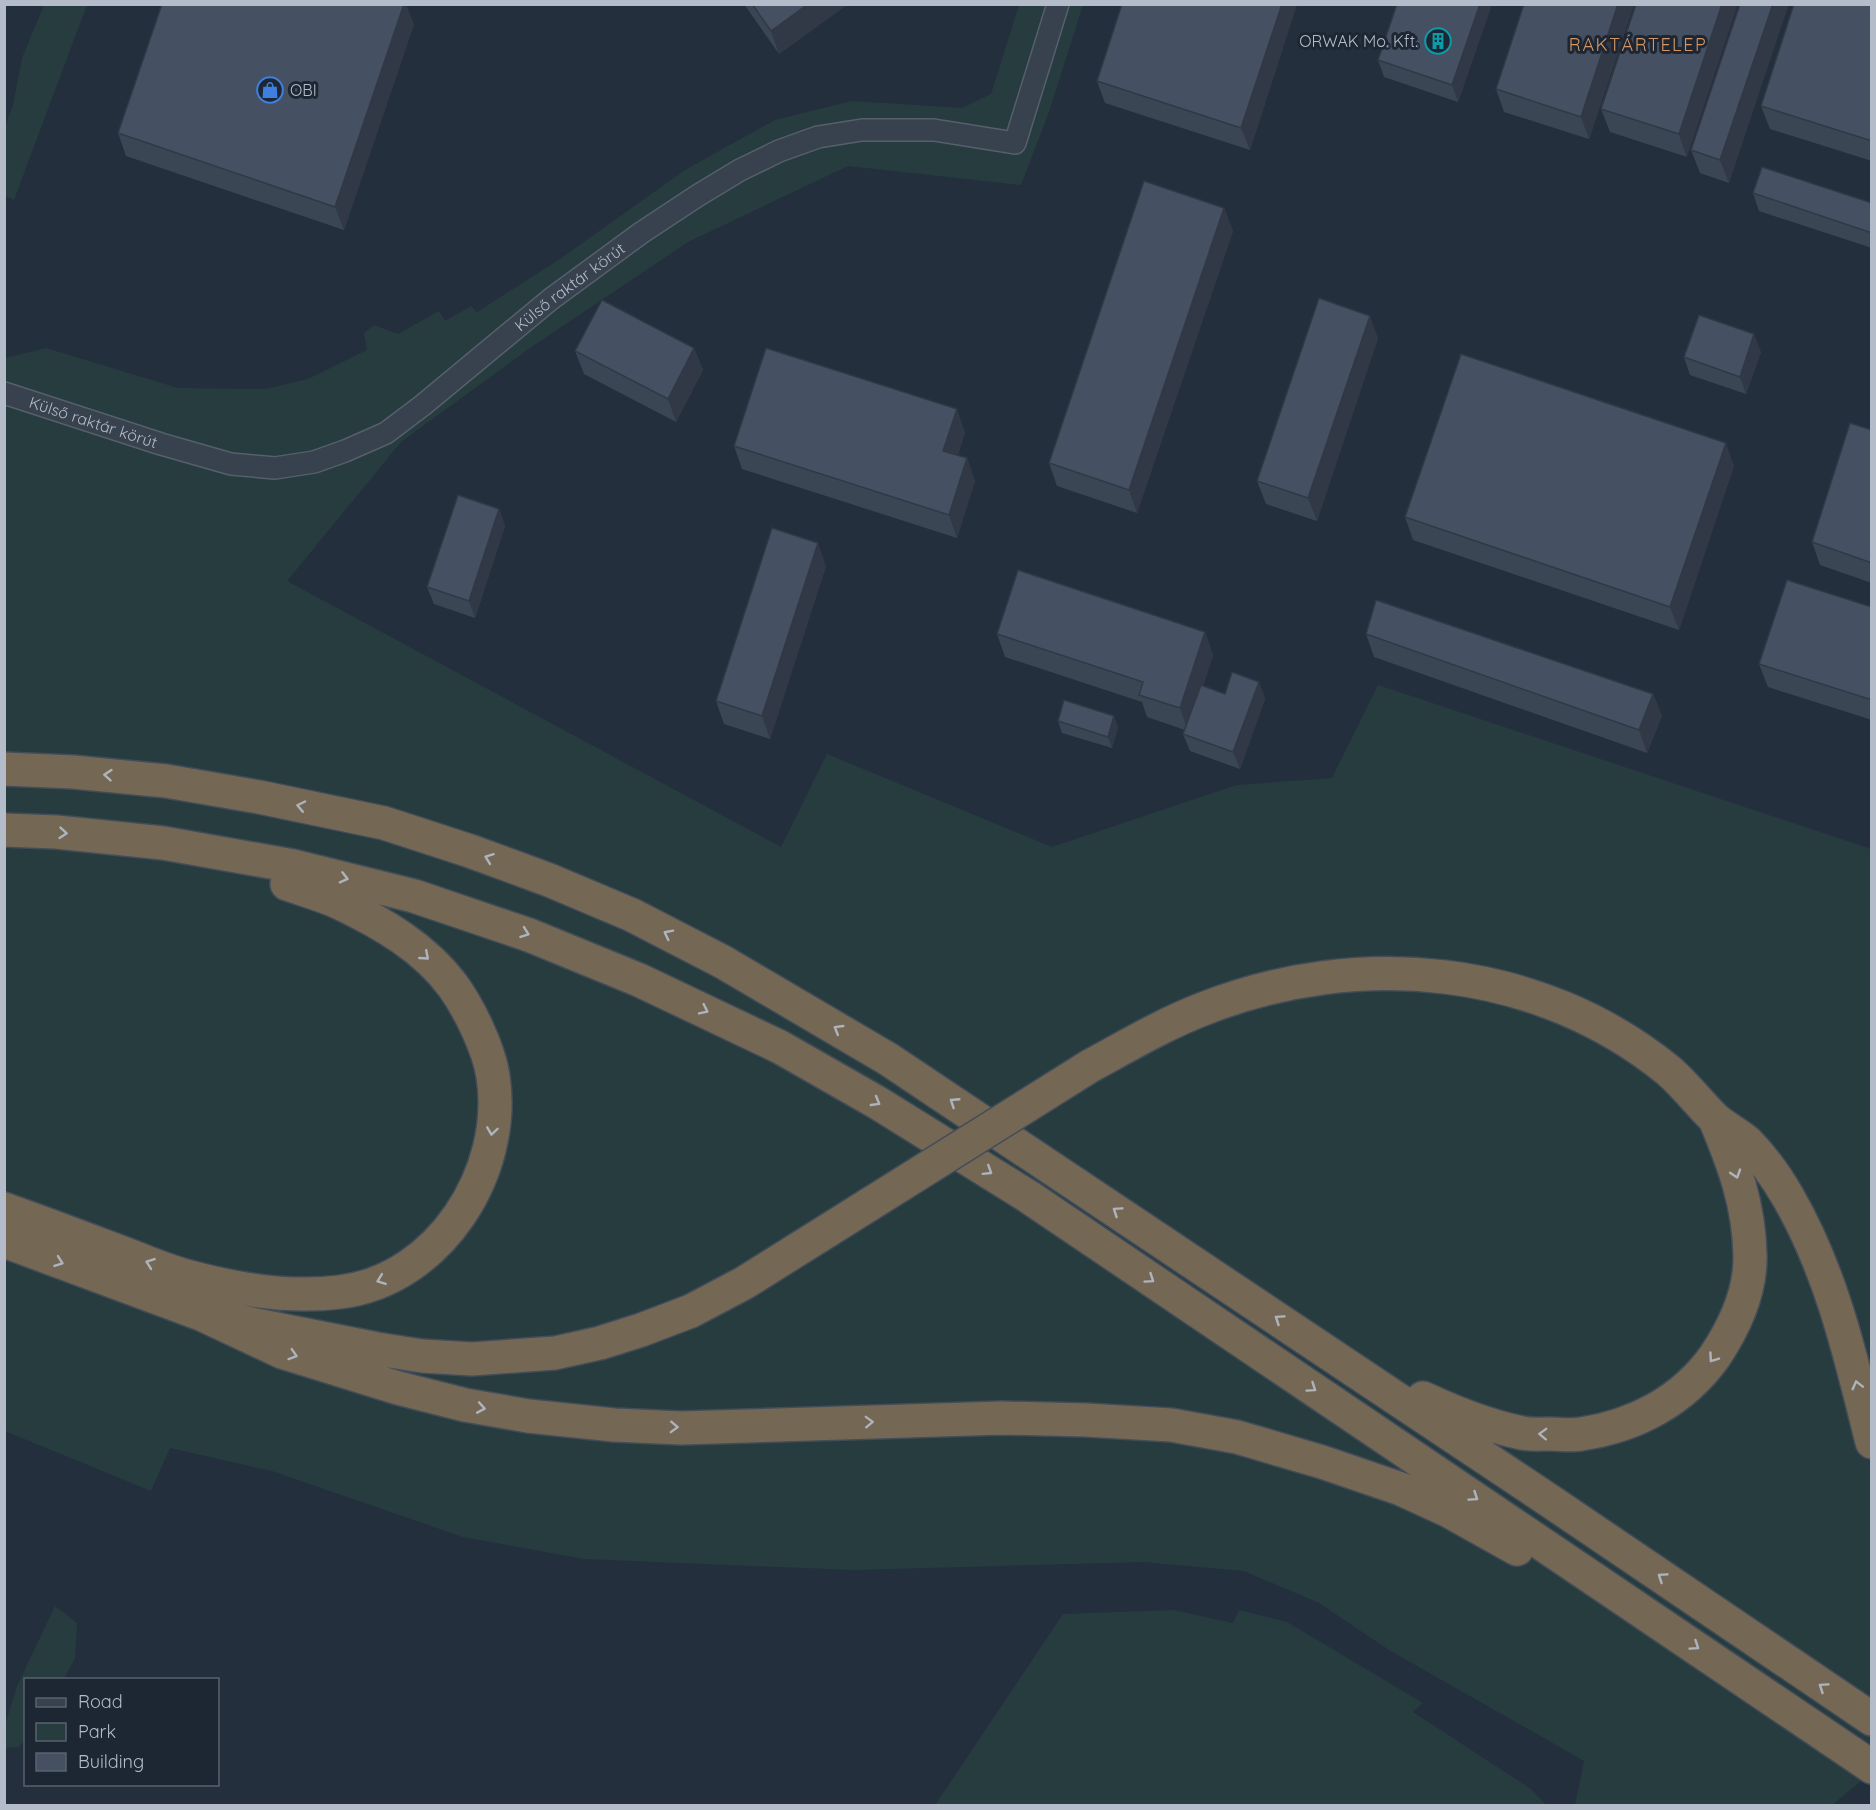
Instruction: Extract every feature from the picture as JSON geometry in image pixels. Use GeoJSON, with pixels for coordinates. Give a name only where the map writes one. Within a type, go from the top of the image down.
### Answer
{"type":"FeatureCollection","features":[{"type":"Feature","properties":{"kind":"highway"},"geometry":{"type":"LineString","coordinates":[[4,769],[166,780],[384,824],[470,851],[549,880],[632,915],[723,962],[888,1059],[1872,1719]]}},
{"type":"Feature","properties":{"kind":"highway"},"geometry":{"type":"LineString","coordinates":[[4,830],[56,832],[163,843],[292,866],[414,896],[529,935],[639,980],[780,1047],[878,1103],[1029,1197],[1872,1767]]}},
{"type":"Feature","properties":{"kind":"highway"},"geometry":{"type":"LineString","coordinates":[[163,843],[339,902],[405,940],[430,960],[446,978],[470,1015],[482,1041],[493,1075],[495,1102],[487,1161],[475,1190],[462,1212],[441,1239],[421,1257],[393,1275],[344,1292],[316,1294],[247,1288],[189,1277]]}},
{"type":"Feature","properties":{"kind":"highway"},"geometry":{"type":"LineString","coordinates":[[201,1314],[422,1356],[472,1359],[555,1353],[600,1343],[691,1311],[744,1283],[1090,1066],[1202,1009],[1248,993],[1297,981],[1341,975],[1430,974],[1470,980],[1527,995],[1565,1009],[1608,1030],[1670,1072],[1715,1119],[1746,1141],[1765,1163],[1788,1198],[1809,1239],[1835,1304],[1872,1442]]}},
{"type":"Feature","properties":{"kind":"highway"},"geometry":{"type":"LineString","coordinates":[[1328,1352],[1439,1406],[1478,1421],[1524,1433],[1579,1435],[1612,1428],[1647,1414],[1676,1398],[1704,1370],[1724,1343],[1740,1311],[1748,1284],[1750,1255],[1745,1201],[1715,1119]]}},
{"type":"Feature","properties":{"kind":"highway"},"geometry":{"type":"LineString","coordinates":[[4,1209],[189,1277],[246,1306],[340,1340]]}},
{"type":"Feature","properties":{"kind":"highway"},"geometry":{"type":"LineString","coordinates":[[4,1241],[201,1314],[282,1352],[398,1389],[465,1405],[528,1416],[614,1425],[681,1428],[1002,1418],[1171,1425],[1237,1437],[1322,1462],[1401,1489],[1449,1510],[1530,1557],[1594,1578]]}},
{"type":"Feature","properties":{"kind":"street","name":"Külső raktár körút"},"geometry":{"type":"LineString","coordinates":[[4,393],[161,444],[231,464],[275,468],[314,462],[345,451],[386,432],[423,405],[551,299],[641,233],[740,170],[778,151],[818,137],[862,130],[934,130],[1015,143],[1058,4]]}},
{"type":"Feature","properties":{"kind":"green space"},"geometry":{"type":"Polygon","coordinates":[[[44,5],[87,5],[14,200],[5,196],[5,127],[13,105],[22,58],[44,5]]]}},
{"type":"Feature","properties":{"kind":"green space"},"geometry":{"type":"Polygon","coordinates":[[[1019,5],[1083,5],[1049,112],[1021,185],[848,166],[688,242],[533,346],[401,442],[287,581],[781,847],[827,754],[1052,847],[1237,785],[1332,778],[1378,685],[1871,849],[1872,1772],[1832,1805],[1575,1805],[1584,1761],[1389,1650],[1319,1603],[1244,1571],[1143,1562],[852,1570],[584,1559],[463,1537],[272,1471],[170,1448],[151,1491],[5,1431],[5,358],[46,348],[178,388],[265,389],[308,379],[367,350],[364,333],[374,325],[398,334],[439,311],[445,321],[471,306],[477,312],[560,259],[685,170],[775,120],[852,101],[962,108],[991,94],[1019,5]]]}},
{"type":"Feature","properties":{"kind":"green space"},"geometry":{"type":"Polygon","coordinates":[[[55,1606],[77,1623],[75,1658],[65,1678],[24,1678],[24,1740],[19,1747],[5,1748],[5,1725],[17,1686],[55,1606]]]}},
{"type":"Feature","properties":{"kind":"green space"},"geometry":{"type":"Polygon","coordinates":[[[1173,1610],[1233,1623],[1239,1610],[1287,1622],[1423,1703],[1413,1712],[1531,1789],[1546,1805],[935,1805],[1063,1614],[1173,1610]]]}},
{"type":"Feature","properties":{"kind":"building","name":"OBI"},"geometry":{"type":"Polygon","coordinates":[[[162,4],[404,4],[335,207],[118,133],[162,4]]]}},
{"type":"Feature","properties":{"kind":"building"},"geometry":{"type":"Polygon","coordinates":[[[752,4],[808,4],[771,31],[752,4]]]}},
{"type":"Feature","properties":{"kind":"building"},"geometry":{"type":"Polygon","coordinates":[[[1122,4],[1282,4],[1241,128],[1097,81],[1122,4]]]}},
{"type":"Feature","properties":{"kind":"building","name":"ORWAK Mo. Kft."},"geometry":{"type":"Polygon","coordinates":[[[1397,4],[1480,4],[1452,85],[1378,60],[1397,4]]]}},
{"type":"Feature","properties":{"kind":"building"},"geometry":{"type":"Polygon","coordinates":[[[1524,4],[1618,4],[1581,117],[1496,89],[1524,4]]]}},
{"type":"Feature","properties":{"kind":"building"},"geometry":{"type":"Polygon","coordinates":[[[1636,4],[1722,4],[1679,134],[1601,109],[1636,4]]]}},
{"type":"Feature","properties":{"kind":"building"},"geometry":{"type":"Polygon","coordinates":[[[1740,4],[1773,4],[1720,160],[1691,150],[1740,4]]]}},
{"type":"Feature","properties":{"kind":"building"},"geometry":{"type":"Polygon","coordinates":[[[1794,4],[1872,4],[1872,141],[1761,106],[1794,4]]]}},
{"type":"Feature","properties":{"kind":"building"},"geometry":{"type":"Polygon","coordinates":[[[1762,167],[1872,203],[1872,233],[1753,193],[1762,167]]]}},
{"type":"Feature","properties":{"kind":"building"},"geometry":{"type":"Polygon","coordinates":[[[1144,181],[1224,208],[1129,490],[1049,463],[1144,181]]]}},
{"type":"Feature","properties":{"kind":"building"},"geometry":{"type":"Polygon","coordinates":[[[1319,298],[1370,316],[1308,498],[1257,481],[1319,298]]]}},
{"type":"Feature","properties":{"kind":"building"},"geometry":{"type":"Polygon","coordinates":[[[602,300],[694,348],[668,399],[575,351],[602,300]]]}},
{"type":"Feature","properties":{"kind":"building"},"geometry":{"type":"Polygon","coordinates":[[[1699,315],[1754,334],[1740,377],[1684,357],[1699,315]]]}},
{"type":"Feature","properties":{"kind":"building"},"geometry":{"type":"Polygon","coordinates":[[[766,348],[957,409],[943,451],[967,458],[949,515],[734,446],[766,348]]]}},
{"type":"Feature","properties":{"kind":"building"},"geometry":{"type":"Polygon","coordinates":[[[1461,354],[1726,443],[1670,607],[1405,517],[1461,354]]]}},
{"type":"Feature","properties":{"kind":"building"},"geometry":{"type":"Polygon","coordinates":[[[1850,423],[1872,430],[1872,563],[1812,542],[1850,423]]]}},
{"type":"Feature","properties":{"kind":"building"},"geometry":{"type":"Polygon","coordinates":[[[458,495],[499,509],[469,601],[427,587],[458,495]]]}},
{"type":"Feature","properties":{"kind":"building"},"geometry":{"type":"Polygon","coordinates":[[[772,528],[818,543],[762,716],[716,701],[772,528]]]}},
{"type":"Feature","properties":{"kind":"building"},"geometry":{"type":"Polygon","coordinates":[[[1018,570],[1205,632],[1180,708],[1139,695],[1143,682],[997,634],[1018,570]]]}},
{"type":"Feature","properties":{"kind":"building"},"geometry":{"type":"Polygon","coordinates":[[[1787,580],[1872,607],[1872,700],[1759,664],[1787,580]]]}},
{"type":"Feature","properties":{"kind":"building"},"geometry":{"type":"Polygon","coordinates":[[[1376,600],[1653,694],[1639,730],[1366,634],[1376,600]]]}},
{"type":"Feature","properties":{"kind":"building"},"geometry":{"type":"Polygon","coordinates":[[[1232,672],[1259,682],[1233,752],[1183,734],[1201,685],[1225,694],[1232,672]]]}},
{"type":"Feature","properties":{"kind":"building"},"geometry":{"type":"Polygon","coordinates":[[[1064,700],[1114,716],[1108,737],[1058,721],[1064,700]]]}},
{"type":"Feature","properties":{"kind":"place","name":"ORWAK Mo. Kft."},"geometry":{"type":"Point","coordinates":[1438,41]}},
{"type":"Feature","properties":{"kind":"place","name":"OBI"},"geometry":{"type":"Point","coordinates":[270,90]}},
{"type":"Feature","properties":{"kind":"district","name":"RAKTÁRTELEP"},"geometry":{"type":"Point","coordinates":[1638,45]}}]}
